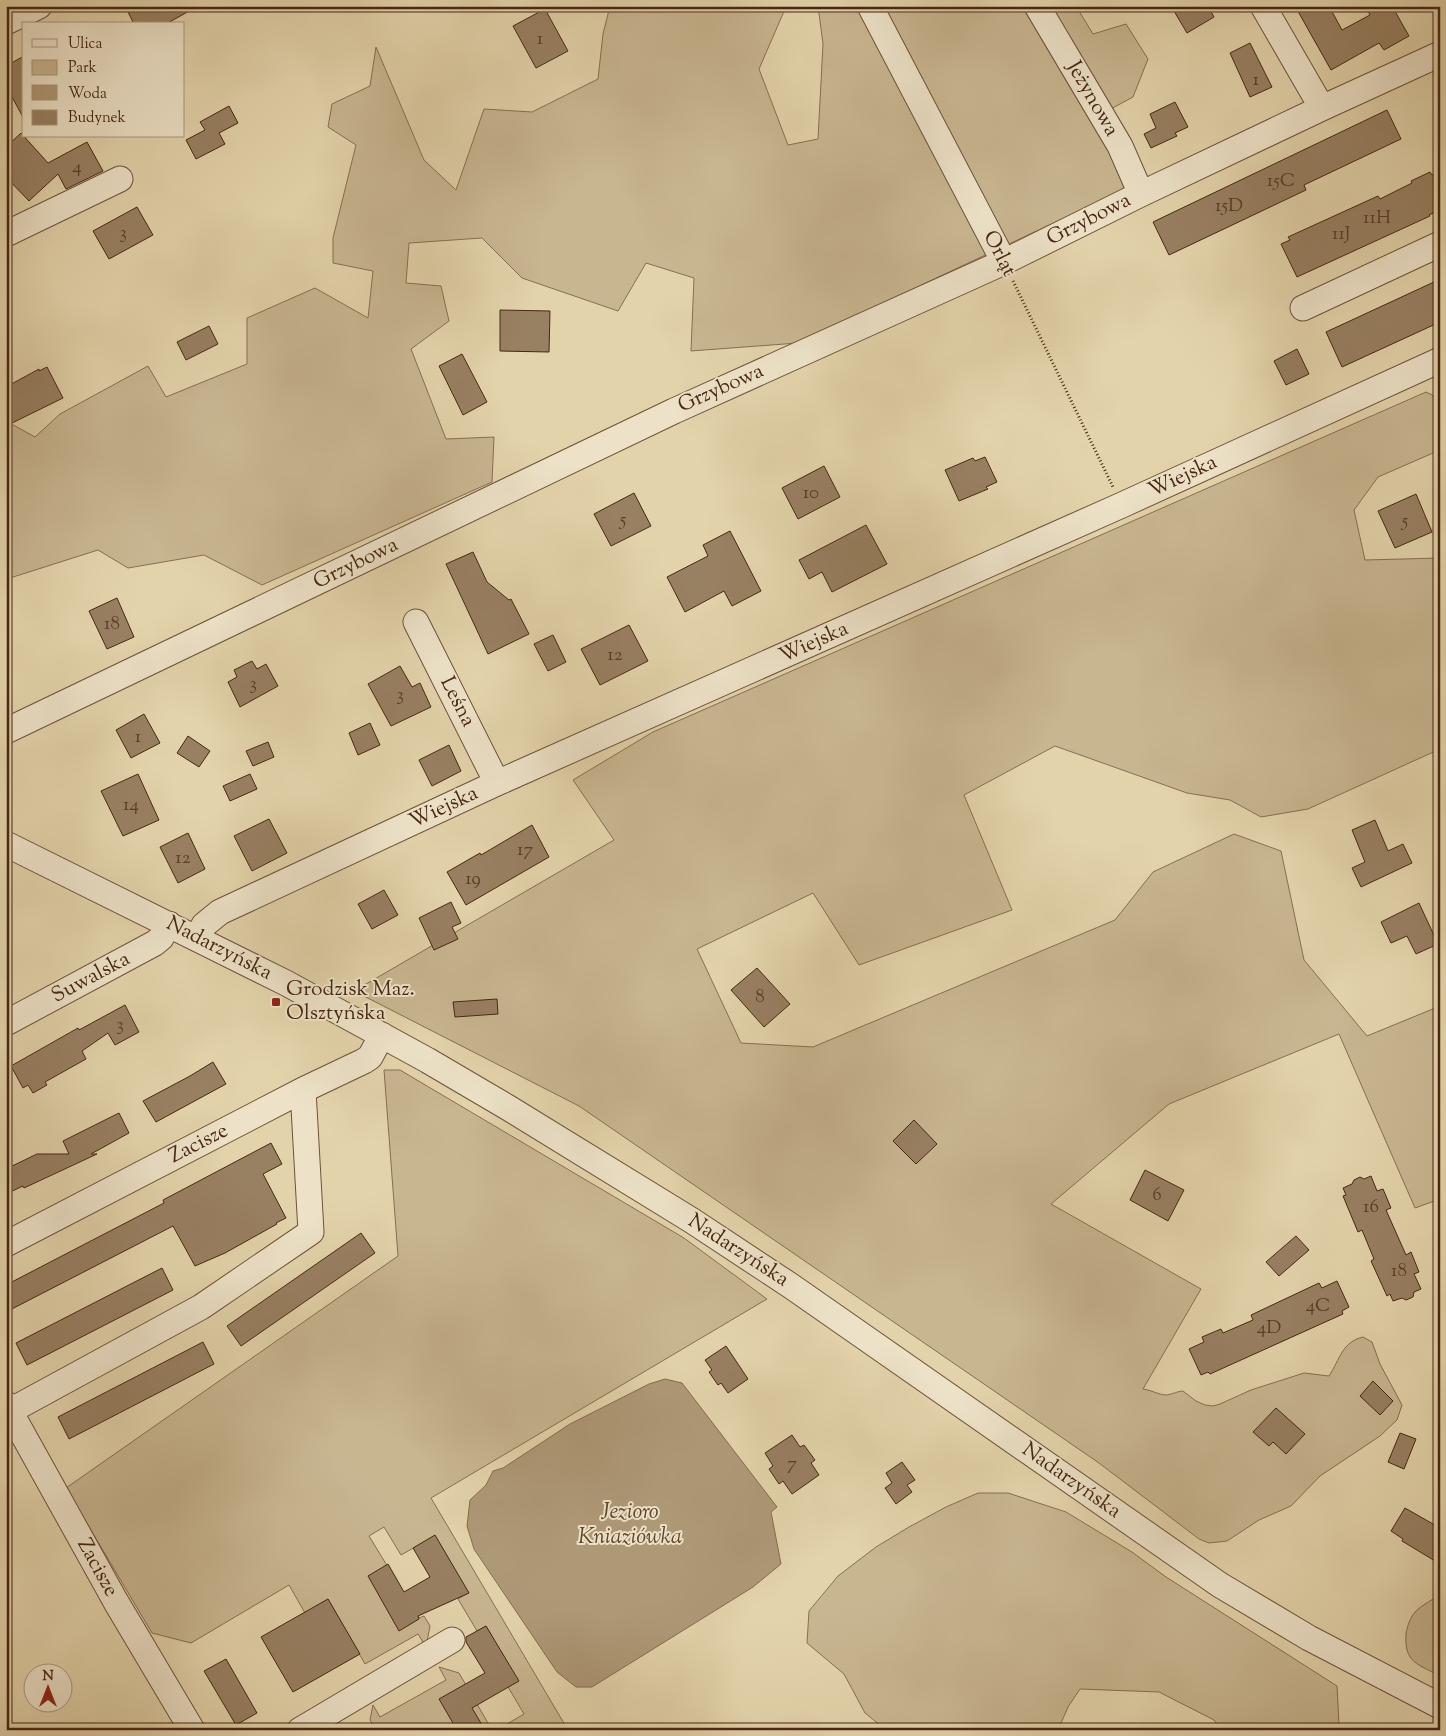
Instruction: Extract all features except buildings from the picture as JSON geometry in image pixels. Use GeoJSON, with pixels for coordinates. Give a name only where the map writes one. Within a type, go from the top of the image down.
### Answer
{"type":"FeatureCollection","features":[{"type":"Feature","properties":{"kind":"street"},"geometry":{"type":"LineString","coordinates":[[6,22],[39,6]]}},
{"type":"Feature","properties":{"kind":"street","name":"Orląt"},"geometry":{"type":"LineString","coordinates":[[870,6],[1004,262]]}},
{"type":"Feature","properties":{"kind":"street","name":"Jeżynowa"},"geometry":{"type":"LineString","coordinates":[[1037,6],[1120,146],[1141,194]]}},
{"type":"Feature","properties":{"kind":"street"},"geometry":{"type":"LineString","coordinates":[[1264,6],[1322,108]]}},
{"type":"Feature","properties":{"kind":"street","name":"Grzybowa"},"geometry":{"type":"LineString","coordinates":[[6,731],[674,411],[1004,262],[1141,194],[1440,54]]}},
{"type":"Feature","properties":{"kind":"street"},"geometry":{"type":"LineString","coordinates":[[6,234],[120,179]]}},
{"type":"Feature","properties":{"kind":"street"},"geometry":{"type":"LineString","coordinates":[[1303,308],[1440,244]]}},
{"type":"Feature","properties":{"kind":"street","name":"Wiejska"},"geometry":{"type":"LineString","coordinates":[[197,938],[204,925],[220,912],[497,783],[1122,505],[1440,360]]}},
{"type":"Feature","properties":{"kind":"street","name":"Leśna"},"geometry":{"type":"LineString","coordinates":[[416,622],[497,783]]}},
{"type":"Feature","properties":{"kind":"street","name":"Nadarzyńska"},"geometry":{"type":"LineString","coordinates":[[6,844],[286,983],[382,1035],[507,1107],[755,1261],[1220,1585],[1309,1638],[1440,1706]]}},
{"type":"Feature","properties":{"kind":"street","name":"Suwalska"},"geometry":{"type":"LineString","coordinates":[[6,1023],[155,943],[161,938],[169,924]]}},
{"type":"Feature","properties":{"kind":"street","name":"Zacisze"},"geometry":{"type":"LineString","coordinates":[[6,1244],[303,1090],[364,1061],[370,1057],[382,1035]]}},
{"type":"Feature","properties":{"kind":"street"},"geometry":{"type":"LineString","coordinates":[[8,1407],[200,1307],[311,1232],[303,1090]]}},
{"type":"Feature","properties":{"kind":"street","name":"Zacisze"},"geometry":{"type":"LineString","coordinates":[[8,1407],[116,1602],[192,1730]]}},
{"type":"Feature","properties":{"kind":"street"},"geometry":{"type":"LineString","coordinates":[[300,1730],[452,1640]]}},
{"type":"Feature","properties":{"kind":"path","name":"Orląt"},"geometry":{"type":"LineString","coordinates":[[1004,262],[1122,505]]}},
{"type":"Feature","properties":{"kind":"green space"},"geometry":{"type":"Polygon","coordinates":[[[610,6],[782,6],[785,9],[759,69],[788,145],[818,139],[823,44],[818,6],[1023,6],[1029,17],[1050,6],[1076,6],[1093,34],[1126,24],[1148,59],[1133,97],[1094,118],[1126,189],[798,343],[691,351],[694,278],[646,263],[618,311],[522,278],[482,238],[409,243],[406,283],[441,286],[449,321],[411,349],[446,439],[494,437],[492,482],[262,585],[204,555],[128,568],[98,550],[10,578],[6,574],[6,421],[35,437],[60,414],[148,366],[166,397],[247,364],[247,318],[315,288],[368,318],[373,271],[333,263],[333,238],[356,145],[328,127],[332,104],[370,86],[376,47],[424,160],[456,190],[484,109],[532,112],[598,79],[603,34],[610,6]]]}},
{"type":"Feature","properties":{"kind":"green space"},"geometry":{"type":"Polygon","coordinates":[[[1426,392],[1440,399],[1440,450],[1378,477],[1354,510],[1365,560],[1440,558],[1440,749],[1308,809],[1261,817],[1230,800],[1187,793],[1055,746],[964,795],[1012,910],[859,965],[813,893],[697,949],[741,1043],[813,1047],[1115,920],[1153,872],[1234,834],[1281,851],[1304,960],[1367,1036],[1440,1006],[1440,1199],[1415,1208],[1339,1034],[1169,1104],[1051,1204],[1201,1289],[1143,1389],[1167,1395],[1183,1391],[1196,1401],[1213,1406],[1251,1390],[1304,1373],[1329,1376],[1342,1352],[1350,1343],[1363,1337],[1372,1342],[1380,1364],[1402,1405],[1397,1420],[1380,1436],[1320,1476],[1291,1506],[1259,1520],[1227,1541],[1209,1543],[1199,1539],[1099,1463],[579,1106],[354,991],[614,840],[573,780],[653,732],[1426,392]]]}},
{"type":"Feature","properties":{"kind":"green space"},"geometry":{"type":"Polygon","coordinates":[[[384,1070],[400,1070],[684,1238],[767,1299],[431,1498],[565,1725],[556,1730],[497,1730],[524,1714],[508,1687],[518,1681],[486,1626],[477,1631],[458,1599],[468,1593],[435,1536],[401,1555],[384,1527],[369,1536],[419,1618],[424,1616],[430,1626],[426,1647],[418,1634],[365,1664],[328,1599],[305,1613],[289,1585],[191,1643],[152,1633],[66,1488],[398,1256],[384,1070]]]}},
{"type":"Feature","properties":{"kind":"green space"},"geometry":{"type":"Polygon","coordinates":[[[978,1493],[1008,1493],[1066,1512],[1132,1552],[1166,1577],[1337,1686],[1339,1724],[1337,1730],[1221,1730],[1214,1720],[1159,1692],[1080,1689],[1068,1707],[1058,1730],[886,1730],[865,1713],[844,1674],[807,1643],[809,1611],[838,1576],[876,1547],[946,1507],[978,1493]]]}},
{"type":"Feature","properties":{"kind":"green space"},"geometry":{"type":"Polygon","coordinates":[[[1440,1593],[1440,1676],[1419,1665],[1410,1657],[1407,1651],[1406,1634],[1413,1614],[1440,1593]]]}},
{"type":"Feature","properties":{"kind":"green space"},"geometry":{"type":"Polygon","coordinates":[[[439,1667],[459,1673],[492,1730],[375,1730],[370,1720],[373,1705],[380,1717],[446,1680],[439,1667]]]}},
{"type":"Feature","properties":{"kind":"water","name":"Jezioro Kniaziówka"},"geometry":{"type":"Polygon","coordinates":[[[665,1379],[682,1383],[777,1507],[771,1512],[781,1564],[753,1587],[592,1687],[576,1687],[557,1672],[474,1549],[467,1526],[470,1500],[486,1485],[493,1471],[503,1468],[570,1424],[649,1384],[665,1379]]]}},
{"type":"Feature","properties":{"kind":"place","name":"Grodzisk Maz. Olsztyńska"},"geometry":{"type":"Point","coordinates":[276,1002]}}]}
